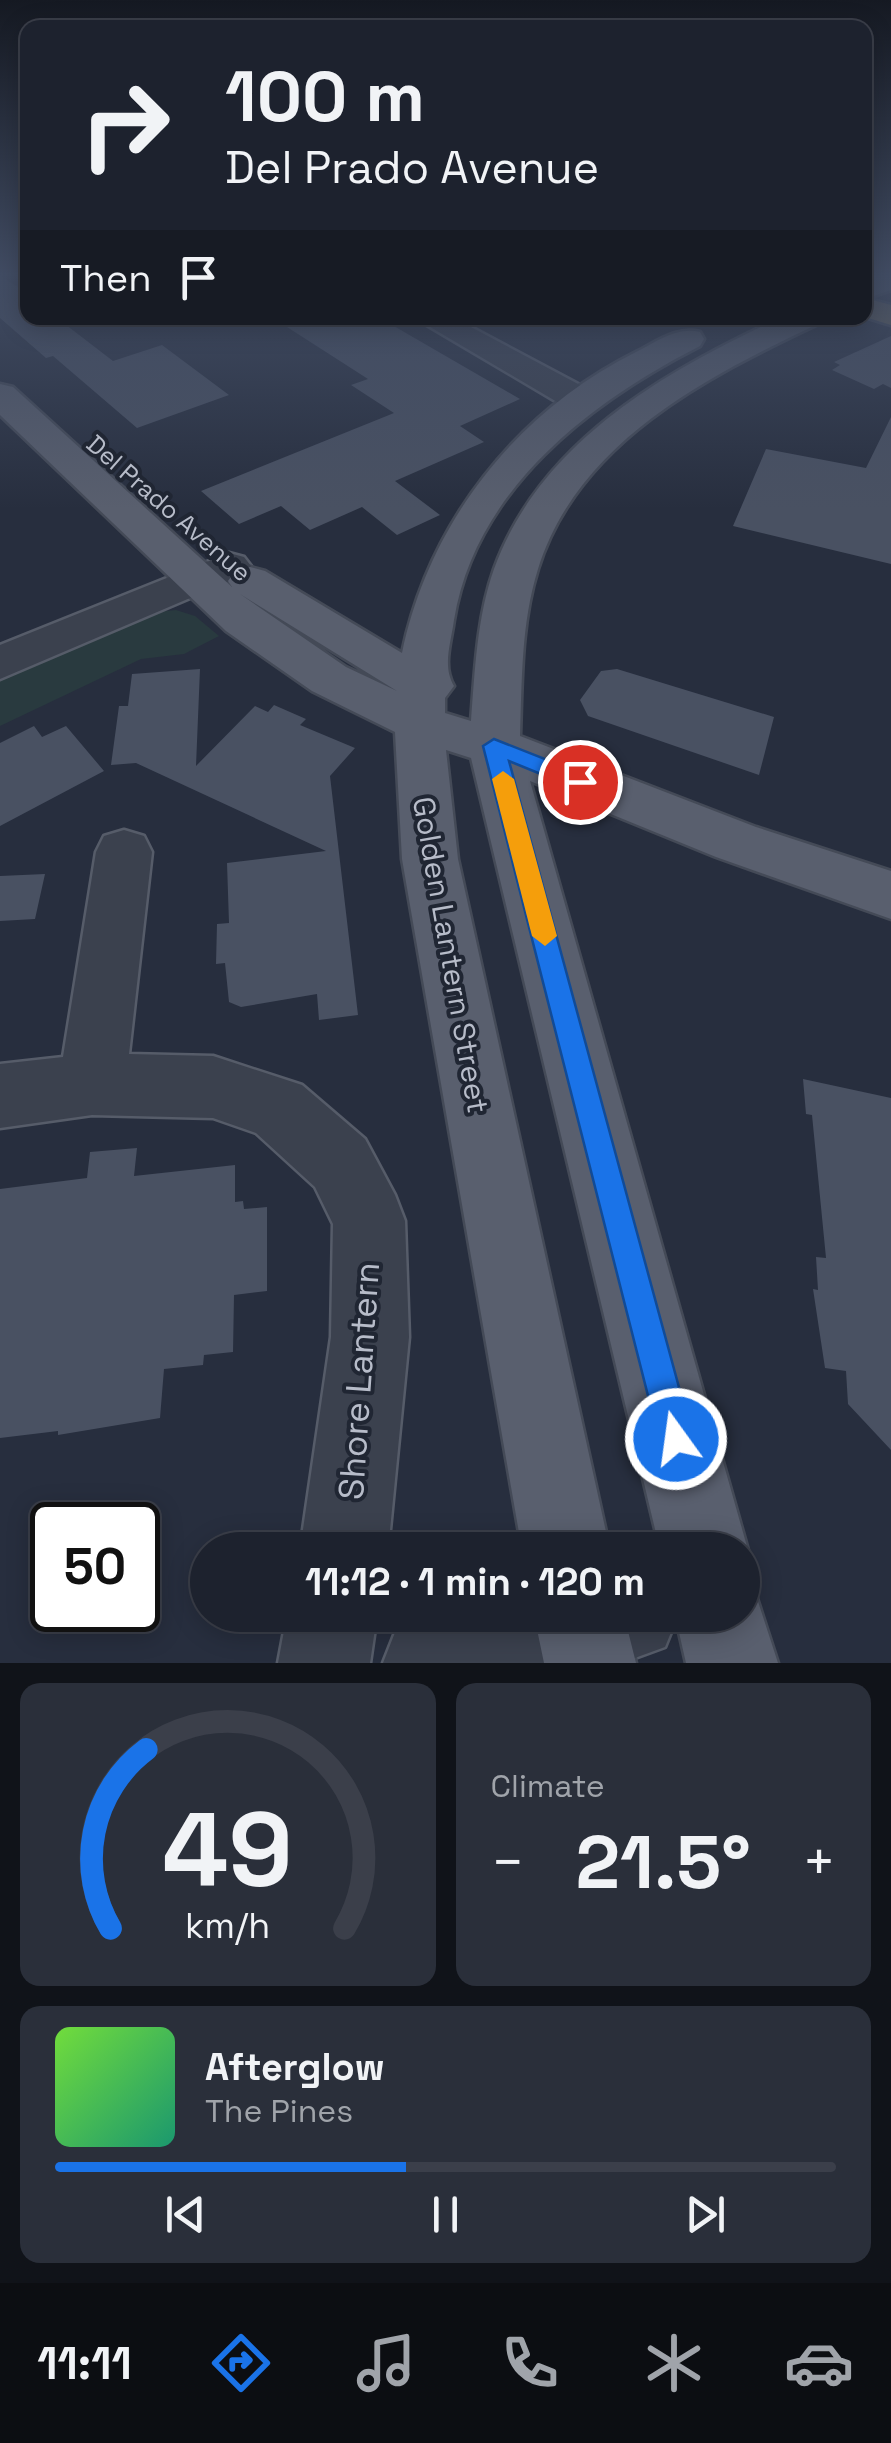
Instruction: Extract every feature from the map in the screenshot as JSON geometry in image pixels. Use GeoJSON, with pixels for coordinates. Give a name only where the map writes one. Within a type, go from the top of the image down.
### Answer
{"type":"FeatureCollection","features":[{"type":"Feature","properties":{"kind":"main road","name":"Golden Lantern Street"},"geometry":{"type":"LineString","coordinates":[[573,1532],[430,859],[422,702],[433,619],[475,510],[556,420],[622,372],[661,354]]}},
{"type":"Feature","properties":{"kind":"main road"},"geometry":{"type":"LineString","coordinates":[[699,1532],[494,746],[501,649],[513,578],[532,533],[596,443],[629,414],[694,370],[729,354]]}},
{"type":"Feature","properties":{"kind":"main road","name":"Del Prado Avenue"},"geometry":{"type":"LineString","coordinates":[[0,358],[213,573],[242,620],[329,680],[422,702],[494,746],[718,835],[891,895]]}},
{"type":"Feature","properties":{"kind":"main road","name":"Del Prado Avenue"},"geometry":{"type":"LineString","coordinates":[[0,395],[213,573]]}},
{"type":"Feature","properties":{"kind":"main road"},"geometry":{"type":"LineString","coordinates":[[724,1632],[732,1663]]}},
{"type":"Feature","properties":{"kind":"street"},"geometry":{"type":"LineString","coordinates":[[496,354],[582,401]]}},
{"type":"Feature","properties":{"kind":"street"},"geometry":{"type":"LineString","coordinates":[[0,663],[213,573]]}},
{"type":"Feature","properties":{"kind":"street"},"geometry":{"type":"LineString","coordinates":[[92,1084],[124,852]]}},
{"type":"Feature","properties":{"kind":"street","name":"Shore Lantern"},"geometry":{"type":"LineString","coordinates":[[0,1096],[92,1084],[213,1087],[278,1108],[340,1164],[369,1221],[370,1240],[370,1337],[346,1532]]}},
{"type":"Feature","properties":{"kind":"street"},"geometry":{"type":"LineString","coordinates":[[324,1663],[329,1632]]}},
{"type":"Feature","properties":{"kind":"street"},"geometry":{"type":"LineString","coordinates":[[429,1663],[531,1632]]}},
{"type":"Feature","properties":{"kind":"shaded area"},"geometry":{"type":"Polygon","coordinates":[[[176,610],[195,616],[219,636],[184,654],[141,659],[0,726],[0,678],[157,612],[176,610]]]}},
{"type":"Feature","properties":{"kind":"building"},"geometry":{"type":"Polygon","coordinates":[[[41,354],[103,354],[113,361],[136,354],[174,354],[229,395],[137,428],[53,356],[46,358],[41,354]]]}},
{"type":"Feature","properties":{"kind":"building"},"geometry":{"type":"Polygon","coordinates":[[[328,354],[442,354],[520,399],[460,426],[484,442],[395,481],[440,515],[397,535],[362,507],[310,530],[281,506],[239,524],[201,491],[394,413],[351,385],[368,379],[328,354]]]}},
{"type":"Feature","properties":{"kind":"building"},"geometry":{"type":"Polygon","coordinates":[[[852,354],[891,354],[891,388],[883,384],[874,389],[832,370],[840,365],[834,362],[852,354]]]}},
{"type":"Feature","properties":{"kind":"building"},"geometry":{"type":"Polygon","coordinates":[[[891,417],[891,564],[733,526],[766,449],[866,468],[891,417]]]}},
{"type":"Feature","properties":{"kind":"building"},"geometry":{"type":"Polygon","coordinates":[[[200,669],[196,766],[255,706],[268,712],[274,705],[306,719],[300,725],[355,748],[330,776],[358,1015],[319,1020],[317,994],[241,1007],[229,1002],[225,963],[216,964],[217,924],[229,923],[227,863],[326,851],[136,763],[111,765],[119,706],[128,706],[132,674],[200,669]]]}},
{"type":"Feature","properties":{"kind":"building"},"geometry":{"type":"Polygon","coordinates":[[[617,669],[774,717],[759,775],[588,716],[580,700],[601,671],[617,669]]]}},
{"type":"Feature","properties":{"kind":"building"},"geometry":{"type":"Polygon","coordinates":[[[34,726],[42,737],[66,726],[104,771],[0,826],[0,743],[34,726]]]}},
{"type":"Feature","properties":{"kind":"building"},"geometry":{"type":"Polygon","coordinates":[[[45,874],[35,919],[0,921],[0,876],[45,874]]]}},
{"type":"Feature","properties":{"kind":"building"},"geometry":{"type":"Polygon","coordinates":[[[803,1079],[891,1098],[891,1450],[848,1404],[846,1371],[825,1368],[813,1289],[818,1290],[816,1257],[826,1258],[812,1115],[806,1114],[803,1079]]]}},
{"type":"Feature","properties":{"kind":"building"},"geometry":{"type":"Polygon","coordinates":[[[137,1148],[134,1176],[235,1165],[235,1202],[243,1201],[244,1209],[267,1207],[267,1291],[234,1295],[233,1352],[204,1355],[203,1365],[164,1369],[160,1418],[58,1435],[58,1431],[0,1438],[0,1189],[87,1178],[90,1152],[137,1148]]]}},
{"type":"Feature","properties":{"kind":"slow traffic"},"geometry":{"type":"LineString","coordinates":[[503,779],[545,936]]}},
{"type":"Feature","properties":{"kind":"route"},"geometry":{"type":"LineString","coordinates":[[580,782],[494,746],[676,1439]]}}]}
